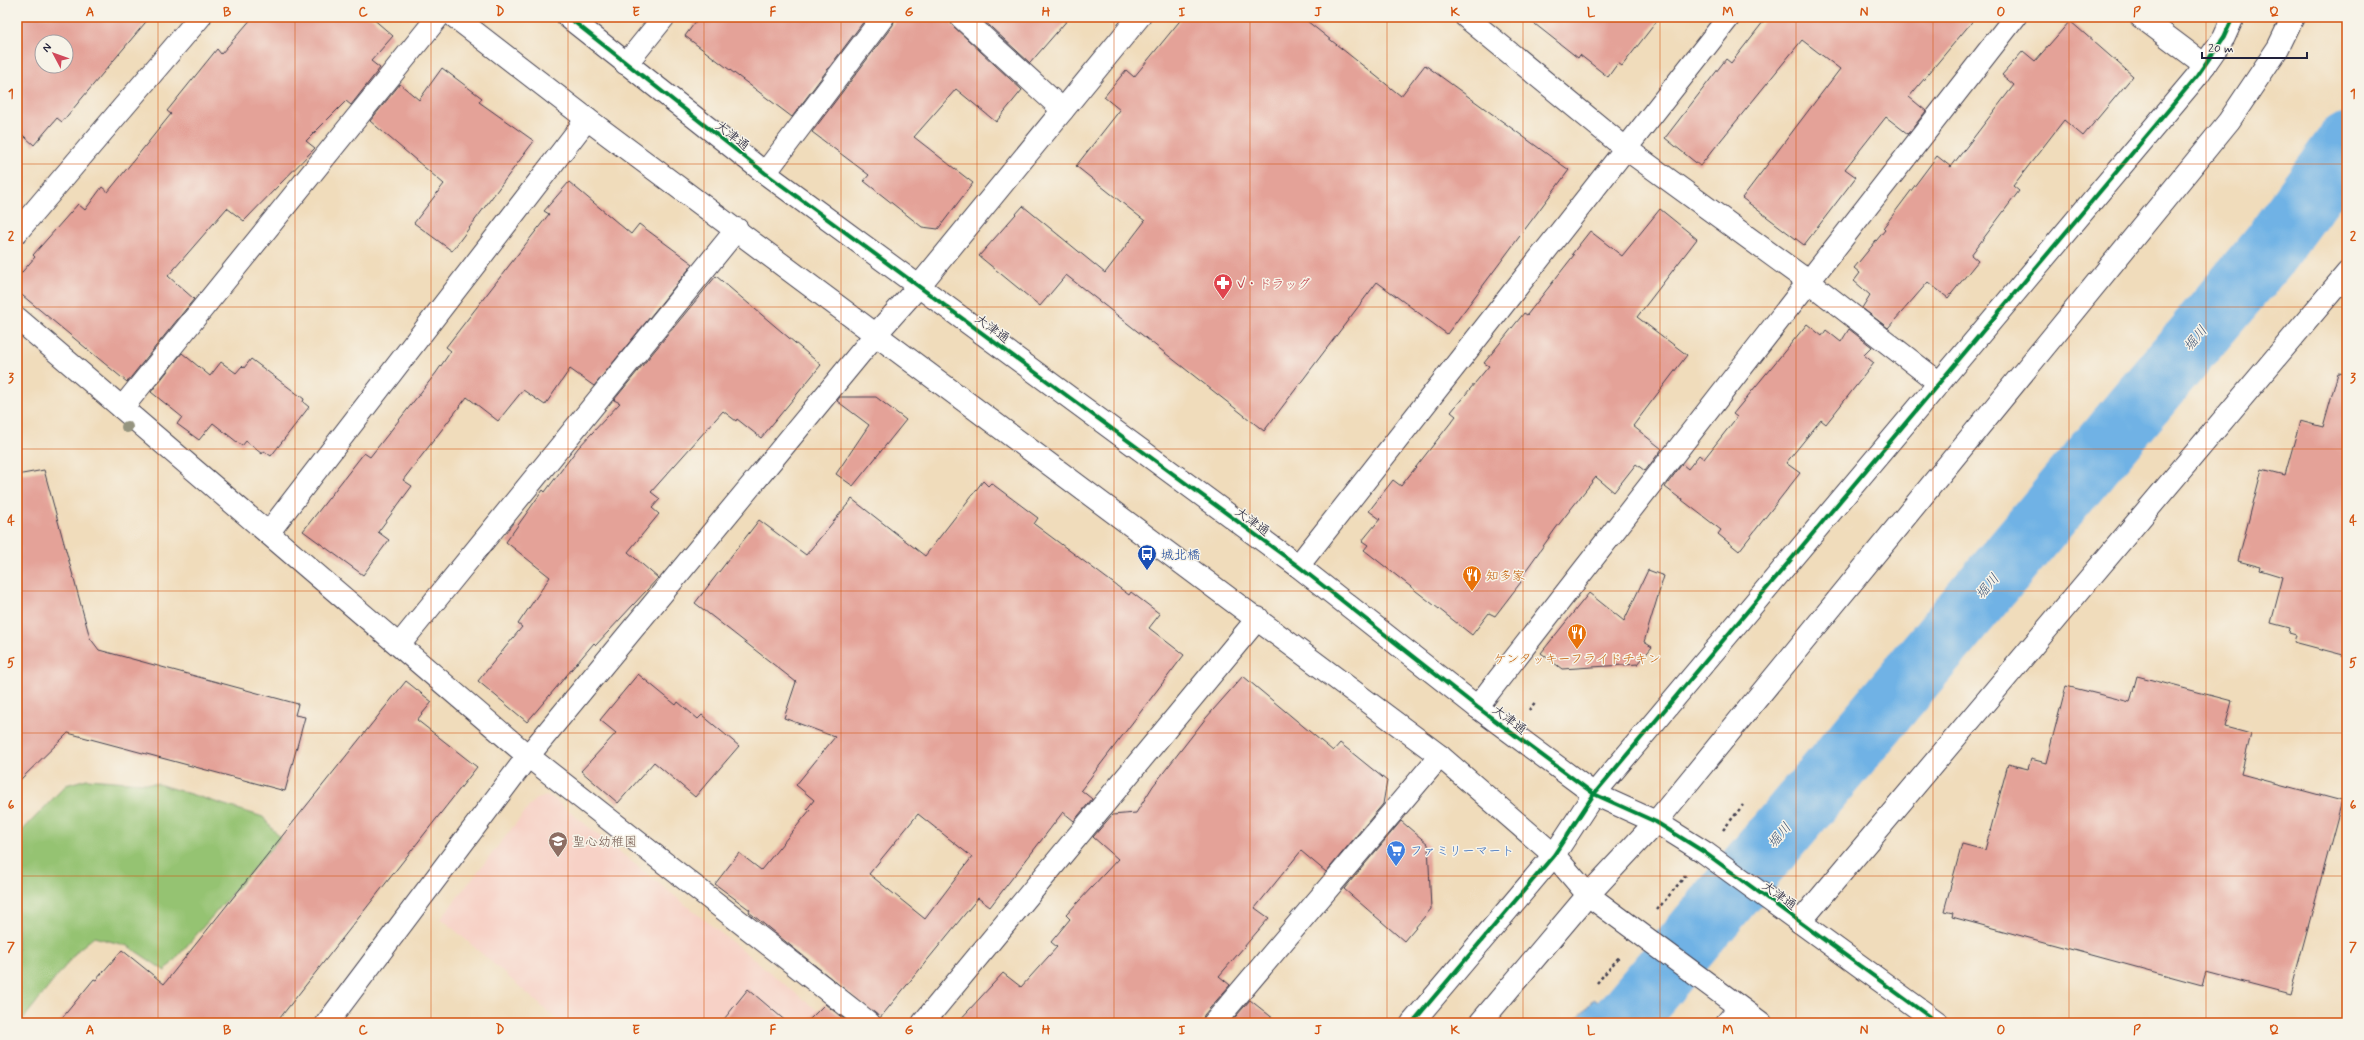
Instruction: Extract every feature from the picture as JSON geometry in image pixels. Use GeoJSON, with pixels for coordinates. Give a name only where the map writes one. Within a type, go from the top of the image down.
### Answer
{"type":"FeatureCollection","features":[{"type":"Feature","properties":{"kind":"street"},"geometry":{"type":"LineString","coordinates":[[17,232],[200,17]]}},
{"type":"Feature","properties":{"kind":"street"},"geometry":{"type":"LineString","coordinates":[[122,408],[438,17]]}},
{"type":"Feature","properties":{"kind":"street"},"geometry":{"type":"LineString","coordinates":[[455,17],[587,119],[737,229],[1258,618],[1440,756],[1554,855],[1588,895],[1714,990],[1761,1023]]}},
{"type":"Feature","properties":{"kind":"street","name":"大津通"},"geometry":{"type":"LineString","coordinates":[[568,17],[765,173],[1298,566],[1477,707],[1594,794],[1656,822],[1707,854],[1938,1023]]}},
{"type":"Feature","properties":{"kind":"street"},"geometry":{"type":"LineString","coordinates":[[626,64],[664,17]]}},
{"type":"Feature","properties":{"kind":"street"},"geometry":{"type":"LineString","coordinates":[[765,173],[883,17]]}},
{"type":"Feature","properties":{"kind":"street"},"geometry":{"type":"LineString","coordinates":[[961,17],[1063,110]]}},
{"type":"Feature","properties":{"kind":"street"},"geometry":{"type":"LineString","coordinates":[[327,1023],[528,756],[876,334],[919,286],[1139,17]]}},
{"type":"Feature","properties":{"kind":"street"},"geometry":{"type":"LineString","coordinates":[[1466,17],[1625,148],[1809,282],[1938,382]]}},
{"type":"Feature","properties":{"kind":"street"},"geometry":{"type":"LineString","coordinates":[[1298,566],[1729,17]]}},
{"type":"Feature","properties":{"kind":"street"},"geometry":{"type":"LineString","coordinates":[[1477,707],[2015,17]]}},
{"type":"Feature","properties":{"kind":"street"},"geometry":{"type":"LineString","coordinates":[[2141,17],[2205,65]]}},
{"type":"Feature","properties":{"kind":"street"},"geometry":{"type":"LineString","coordinates":[[1412,1023],[1554,855],[1594,794],[2205,65],[2224,37],[2233,17]]}},
{"type":"Feature","properties":{"kind":"street"},"geometry":{"type":"LineString","coordinates":[[1480,1023],[1588,895],[1656,822],[2229,121],[2278,48],[2293,17]]}},
{"type":"Feature","properties":{"kind":"street"},"geometry":{"type":"LineString","coordinates":[[268,533],[587,119]]}},
{"type":"Feature","properties":{"kind":"street"},"geometry":{"type":"LineString","coordinates":[[399,645],[737,229]]}},
{"type":"Feature","properties":{"kind":"street"},"geometry":{"type":"LineString","coordinates":[[1800,922],[2347,274]]}},
{"type":"Feature","properties":{"kind":"street"},"geometry":{"type":"LineString","coordinates":[[17,318],[528,756],[869,1023]]}},
{"type":"Feature","properties":{"kind":"street"},"geometry":{"type":"LineString","coordinates":[[923,1023],[1258,618]]}},
{"type":"Feature","properties":{"kind":"street"},"geometry":{"type":"LineString","coordinates":[[1214,1023],[1440,756]]}},
{"type":"Feature","properties":{"kind":"lane"},"geometry":{"type":"LineString","coordinates":[[1724,1023],[1738,1006]]}},
{"type":"Feature","properties":{"kind":"path"},"geometry":{"type":"LineString","coordinates":[[1597,983],[1641,935],[1707,854],[1743,805]]}},
{"type":"Feature","properties":{"kind":"shaded area","name":"聖心幼稚園"},"geometry":{"type":"Polygon","coordinates":[[[550,796],[833,1023],[561,1023],[441,918],[536,798],[550,796]]]}},
{"type":"Feature","properties":{"kind":"green space"},"geometry":{"type":"Polygon","coordinates":[[[87,779],[158,784],[263,817],[280,838],[165,971],[128,946],[94,937],[78,950],[20,1023],[17,1023],[17,836],[66,785],[87,779]]]}},
{"type":"Feature","properties":{"kind":"water"},"geometry":{"type":"Polygon","coordinates":[[[1594,999],[1628,1023],[1573,1023],[1594,999]]]}},
{"type":"Feature","properties":{"kind":"building"},"geometry":{"type":"Polygon","coordinates":[[[17,17],[150,17],[62,122],[57,118],[34,145],[17,130],[17,17]]]}},
{"type":"Feature","properties":{"kind":"building"},"geometry":{"type":"Polygon","coordinates":[[[253,17],[371,17],[393,36],[371,61],[380,68],[351,105],[346,101],[306,141],[315,148],[244,221],[227,208],[168,276],[194,299],[127,382],[17,291],[17,278],[35,257],[33,255],[78,204],[85,210],[102,187],[108,192],[171,114],[167,111],[217,49],[221,54],[253,17]]]}},
{"type":"Feature","properties":{"kind":"building"},"geometry":{"type":"Polygon","coordinates":[[[699,17],[867,17],[792,117],[685,36],[699,17]]]}},
{"type":"Feature","properties":{"kind":"building"},"geometry":{"type":"Polygon","coordinates":[[[895,17],[949,17],[953,26],[1022,90],[996,122],[956,89],[914,137],[973,183],[938,229],[922,227],[864,181],[869,175],[812,132],[893,25],[895,17]]]}},
{"type":"Feature","properties":{"kind":"building"},"geometry":{"type":"Polygon","coordinates":[[[980,17],[1070,17],[1030,63],[980,17]]]}},
{"type":"Feature","properties":{"kind":"building"},"geometry":{"type":"Polygon","coordinates":[[[1183,17],[1302,17],[1401,96],[1425,65],[1569,170],[1447,334],[1377,282],[1264,431],[1066,275],[1040,306],[979,256],[1023,206],[1105,273],[1145,221],[1076,166],[1120,110],[1104,97],[1126,70],[1134,77],[1183,17]]]}},
{"type":"Feature","properties":{"kind":"building"},"geometry":{"type":"Polygon","coordinates":[[[1526,17],[1660,17],[1622,66],[1618,63],[1608,77],[1580,55],[1578,58],[1526,17]]]}},
{"type":"Feature","properties":{"kind":"building"},"geometry":{"type":"Polygon","coordinates":[[[1767,17],[1976,17],[1909,97],[1926,111],[1908,134],[1886,117],[1845,169],[1856,177],[1804,245],[1742,198],[1840,69],[1802,40],[1700,166],[1665,138],[1726,59],[1731,63],[1767,17]]]}},
{"type":"Feature","properties":{"kind":"building"},"geometry":{"type":"Polygon","coordinates":[[[2070,21],[2133,76],[2083,136],[2064,120],[2013,186],[2019,191],[1971,255],[1978,261],[1948,298],[1928,282],[1888,328],[1862,308],[1870,295],[1854,281],[1860,273],[1854,268],[1885,230],[1883,228],[1937,156],[1951,167],[2014,85],[2002,75],[2023,51],[2035,61],[2070,21]]]}},
{"type":"Feature","properties":{"kind":"building"},"geometry":{"type":"Polygon","coordinates":[[[442,68],[482,98],[479,102],[534,141],[452,251],[414,223],[444,184],[370,121],[400,84],[419,100],[442,68]]]}},
{"type":"Feature","properties":{"kind":"building"},"geometry":{"type":"Polygon","coordinates":[[[569,182],[631,234],[639,224],[693,264],[594,386],[570,369],[545,405],[523,390],[498,421],[467,397],[403,480],[412,486],[378,532],[389,540],[363,575],[303,531],[364,453],[370,457],[436,373],[451,351],[446,347],[549,214],[544,211],[569,182]]]}},
{"type":"Feature","properties":{"kind":"building"},"geometry":{"type":"Polygon","coordinates":[[[1660,209],[1697,239],[1637,317],[1687,355],[1633,426],[1662,449],[1645,471],[1636,464],[1614,492],[1596,477],[1556,528],[1519,580],[1521,582],[1495,616],[1489,613],[1472,635],[1364,550],[1368,545],[1362,541],[1380,519],[1369,511],[1393,480],[1401,486],[1456,416],[1451,412],[1489,366],[1484,363],[1524,313],[1527,315],[1574,255],[1572,254],[1590,231],[1622,256],[1660,209]]]}},
{"type":"Feature","properties":{"kind":"building"},"geometry":{"type":"Polygon","coordinates":[[[716,276],[821,365],[761,438],[737,419],[736,421],[723,411],[651,492],[660,499],[652,508],[659,514],[628,552],[658,578],[596,645],[594,643],[527,722],[478,681],[522,627],[518,624],[550,577],[506,542],[543,490],[545,492],[578,448],[620,403],[614,400],[716,276]]]}},
{"type":"Feature","properties":{"kind":"building"},"geometry":{"type":"Polygon","coordinates":[[[1807,324],[1822,336],[1826,330],[1841,342],[1849,329],[1872,347],[1864,355],[1874,363],[1826,424],[1821,420],[1786,463],[1800,473],[1739,551],[1718,534],[1721,530],[1665,487],[1682,464],[1688,469],[1699,455],[1704,459],[1737,417],[1733,414],[1807,324]]]}},
{"type":"Feature","properties":{"kind":"building"},"geometry":{"type":"Polygon","coordinates":[[[182,353],[210,376],[221,362],[236,373],[242,366],[244,368],[251,359],[304,399],[303,402],[309,407],[271,456],[264,451],[262,454],[246,441],[242,446],[213,423],[199,440],[177,424],[182,417],[151,392],[182,353]]]}},
{"type":"Feature","properties":{"kind":"building"},"geometry":{"type":"Polygon","coordinates":[[[2338,373],[2347,374],[2347,656],[2294,642],[2296,635],[2289,633],[2290,628],[2271,623],[2283,577],[2260,570],[2261,567],[2238,561],[2262,469],[2285,475],[2300,421],[2323,427],[2338,373]]]}},
{"type":"Feature","properties":{"kind":"building"},"geometry":{"type":"Polygon","coordinates":[[[840,397],[876,397],[906,420],[853,486],[836,474],[869,425],[837,401],[840,397]]]}},
{"type":"Feature","properties":{"kind":"building"},"geometry":{"type":"Polygon","coordinates":[[[44,470],[90,638],[99,650],[298,704],[295,715],[305,717],[285,791],[68,733],[17,783],[17,475],[44,470]]]}},
{"type":"Feature","properties":{"kind":"building"},"geometry":{"type":"Polygon","coordinates":[[[983,481],[988,486],[991,483],[1038,518],[1034,524],[1129,595],[1131,592],[1160,614],[1149,628],[1184,655],[1081,790],[1092,799],[1074,821],[1063,812],[990,907],[978,898],[880,1018],[749,912],[750,910],[715,884],[739,853],[761,870],[810,810],[807,809],[814,800],[796,785],[835,737],[784,718],[796,682],[695,603],[759,520],[806,555],[852,499],[925,556],[983,481]],[[918,814],[869,874],[925,919],[972,857],[918,814]]]}},
{"type":"Feature","properties":{"kind":"building"},"geometry":{"type":"Polygon","coordinates":[[[1648,570],[1664,576],[1644,642],[1652,647],[1638,664],[1562,669],[1541,653],[1589,593],[1624,621],[1648,570]]]}},
{"type":"Feature","properties":{"kind":"building"},"geometry":{"type":"Polygon","coordinates":[[[638,674],[676,705],[678,702],[698,719],[702,715],[739,746],[695,797],[654,762],[618,803],[581,771],[616,733],[600,720],[638,674]]]}},
{"type":"Feature","properties":{"kind":"building"},"geometry":{"type":"Polygon","coordinates":[[[1243,676],[1333,751],[1340,743],[1387,781],[1383,804],[1326,872],[1301,851],[1255,908],[1269,918],[1219,976],[1230,985],[1204,1015],[1202,1023],[957,1023],[1003,973],[1021,987],[1057,947],[1051,942],[1070,919],[1066,915],[1118,859],[1093,837],[1112,815],[1136,813],[1153,786],[1206,718],[1243,676]]]}},
{"type":"Feature","properties":{"kind":"building"},"geometry":{"type":"Polygon","coordinates":[[[2137,676],[2232,701],[2225,727],[2251,734],[2241,774],[2342,801],[2290,994],[2206,972],[2202,985],[1952,917],[1953,913],[1944,911],[1962,844],[1985,850],[2008,764],[2028,769],[2031,759],[2046,763],[2066,686],[2130,702],[2137,676]]]}},
{"type":"Feature","properties":{"kind":"building"},"geometry":{"type":"Polygon","coordinates":[[[406,681],[432,702],[417,720],[477,767],[276,1023],[58,1023],[94,979],[96,980],[122,950],[164,984],[406,681]]]}},
{"type":"Feature","properties":{"kind":"building","name":"ファミリーマート"},"geometry":{"type":"Polygon","coordinates":[[[1401,821],[1428,844],[1431,909],[1404,941],[1344,889],[1401,821]]]}},
{"type":"Feature","properties":{"kind":"building"},"geometry":{"type":"Polygon","coordinates":[[[748,989],[788,1023],[721,1023],[748,989]]]}},
{"type":"Feature","properties":{"kind":"building"},"geometry":{"type":"Polygon","coordinates":[[[1250,1000],[1279,1023],[1230,1023],[1250,1000]]]}},
{"type":"Feature","properties":{"kind":"building"},"geometry":{"type":"Polygon","coordinates":[[[825,1004],[849,1023],[806,1023],[825,1004]]]}},
{"type":"Feature","properties":{"kind":"waterway","name":"堀川"},"geometry":{"type":"LineString","coordinates":[[1621,1023],[2271,248],[2347,144]]}},
{"type":"Feature","properties":{"kind":"cycle path"},"geometry":{"type":"LineString","coordinates":[[568,17],[765,173],[1298,566],[1477,707],[1594,794],[1656,822],[1704,852],[1938,1023]]}},
{"type":"Feature","properties":{"kind":"cycle path"},"geometry":{"type":"LineString","coordinates":[[1412,1023],[1554,855],[1594,794],[2197,76],[2224,37],[2233,17]]}},
{"type":"Feature","properties":{"kind":"place","name":"V・ドラッグ"},"geometry":{"type":"Point","coordinates":[1223,300]}},
{"type":"Feature","properties":{"kind":"place","name":"城北橋"},"geometry":{"type":"Point","coordinates":[1147,571]}},
{"type":"Feature","properties":{"kind":"place","name":"知多家"},"geometry":{"type":"Point","coordinates":[1472,592]}},
{"type":"Feature","properties":{"kind":"place","name":"ケンタッキーフライドチキン"},"geometry":{"type":"Point","coordinates":[1577,650]}},
{"type":"Feature","properties":{"kind":"place","name":"聖心幼稚園"},"geometry":{"type":"Point","coordinates":[558,858]}},
{"type":"Feature","properties":{"kind":"place","name":"ファミリーマート"},"geometry":{"type":"Point","coordinates":[1396,867]}}]}
